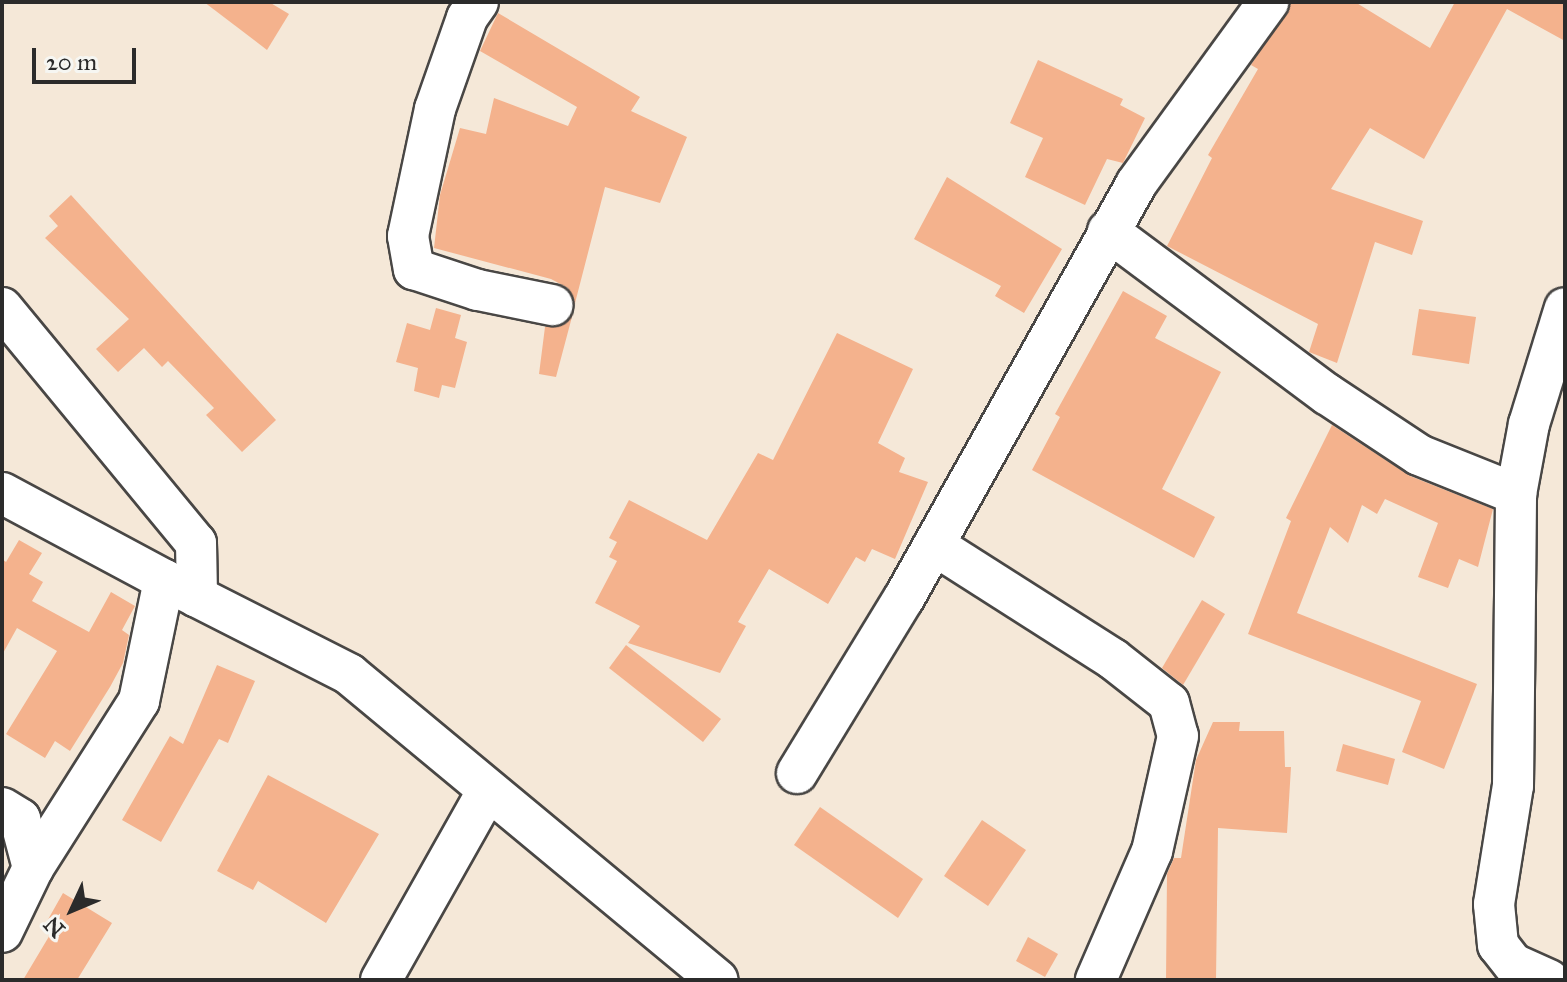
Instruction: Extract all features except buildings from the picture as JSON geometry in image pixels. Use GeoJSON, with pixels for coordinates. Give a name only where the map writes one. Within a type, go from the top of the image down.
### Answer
{"type":"FeatureCollection","features":[{"type":"Feature","properties":{"kind":"street"},"geometry":{"type":"LineString","coordinates":[[478,2],[467,18],[435,109],[408,236],[414,269],[478,290],[552,305]]}},
{"type":"Feature","properties":{"kind":"street"},"geometry":{"type":"LineString","coordinates":[[797,773],[934,545],[1108,231],[1268,2]]}},
{"type":"Feature","properties":{"kind":"street"},"geometry":{"type":"LineString","coordinates":[[1108,231],[1327,394],[1419,455],[1516,494]]}},
{"type":"Feature","properties":{"kind":"street"},"geometry":{"type":"LineString","coordinates":[[2,308],[196,543],[139,701],[33,868],[2,932]]}},
{"type":"Feature","properties":{"kind":"street"},"geometry":{"type":"LineString","coordinates":[[1549,980],[1513,964],[1498,945],[1494,904],[1513,786],[1516,494],[1529,424],[1565,308]]}},
{"type":"Feature","properties":{"kind":"street"},"geometry":{"type":"LineString","coordinates":[[2,493],[349,674],[717,980]]}},
{"type":"Feature","properties":{"kind":"street"},"geometry":{"type":"LineString","coordinates":[[934,545],[1113,659],[1169,703],[1178,736],[1152,851],[1096,980]]}},
{"type":"Feature","properties":{"kind":"street"},"geometry":{"type":"LineString","coordinates":[[381,980],[488,790]]}},
{"type":"Feature","properties":{"kind":"street"},"geometry":{"type":"LineString","coordinates":[[2,808],[20,819],[33,868]]}}]}
